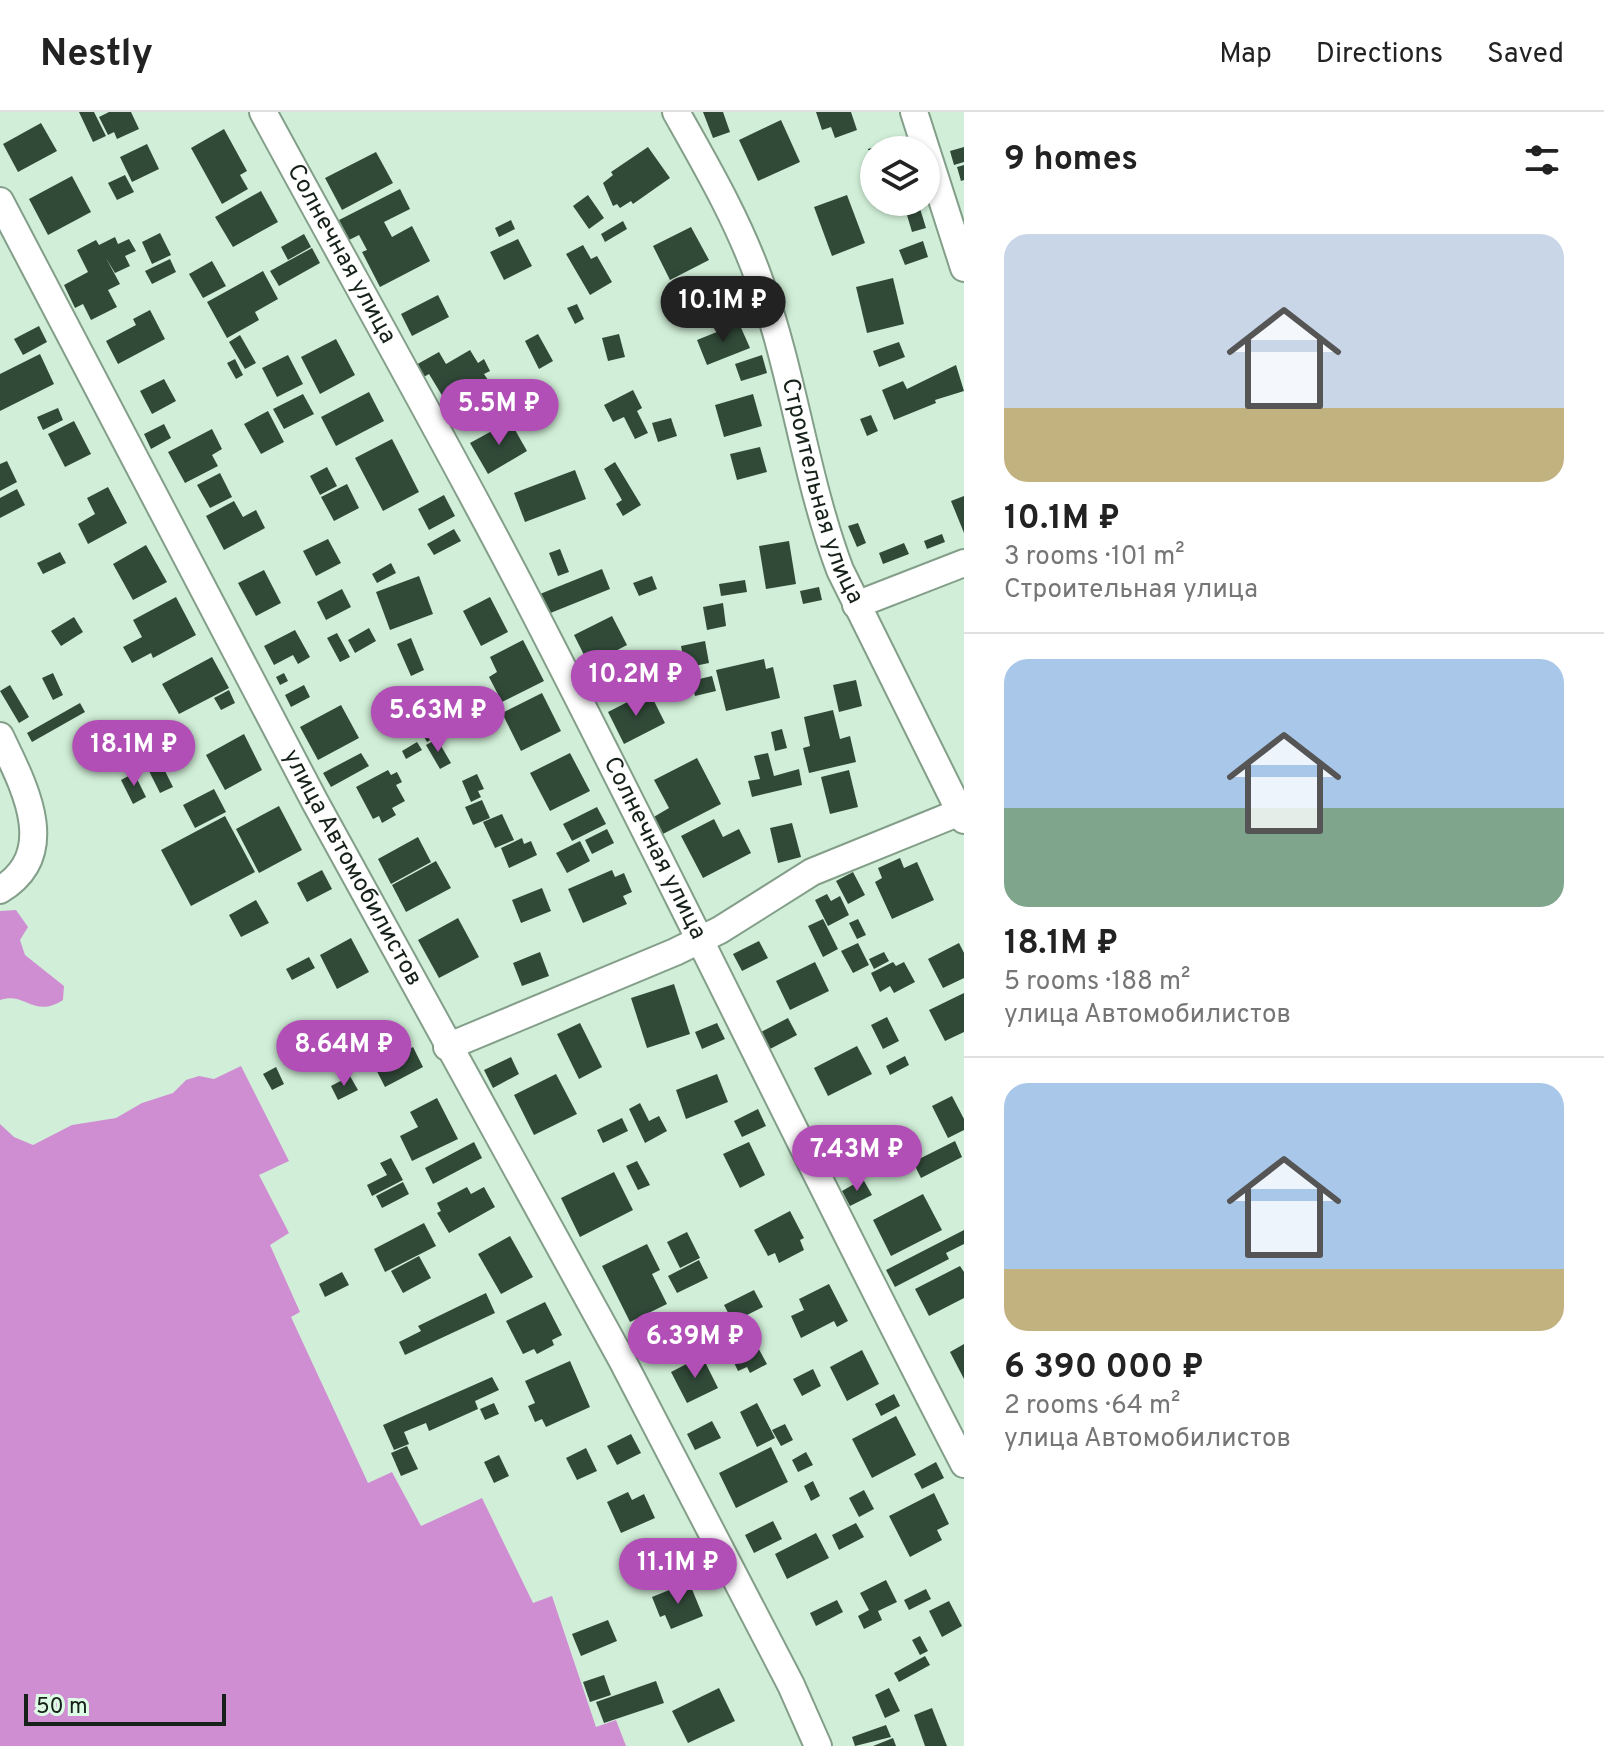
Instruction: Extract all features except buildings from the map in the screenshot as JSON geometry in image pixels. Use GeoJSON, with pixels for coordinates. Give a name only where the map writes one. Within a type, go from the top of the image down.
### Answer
{"type":"FeatureCollection","features":[{"type":"Feature","properties":{"kind":"street","name":"Солнечная улица"},"geometry":{"type":"LineString","coordinates":[[263,112],[518,580],[701,940],[835,1215],[964,1464]]}},
{"type":"Feature","properties":{"kind":"street","name":"Строительная улица"},"geometry":{"type":"LineString","coordinates":[[676,112],[730,210],[760,281],[795,398],[824,527],[856,605],[962,816]]}},
{"type":"Feature","properties":{"kind":"street"},"geometry":{"type":"LineString","coordinates":[[914,112],[964,268]]}},
{"type":"Feature","properties":{"kind":"street","name":"улица Автомобилистов"},"geometry":{"type":"LineString","coordinates":[[0,201],[447,1047],[622,1360],[791,1685],[818,1746]]}},
{"type":"Feature","properties":{"kind":"street"},"geometry":{"type":"LineString","coordinates":[[856,605],[964,563]]}},
{"type":"Feature","properties":{"kind":"street"},"geometry":{"type":"LineString","coordinates":[[0,736],[30,810],[34,836],[28,865],[0,890]]}},
{"type":"Feature","properties":{"kind":"street"},"geometry":{"type":"LineString","coordinates":[[447,1047],[701,940],[812,872],[962,816]]}},
{"type":"Feature","properties":{"kind":"shaded area"},"geometry":{"type":"Polygon","coordinates":[[[16,910],[28,927],[20,940],[25,955],[64,986],[63,1000],[53,1005],[37,1006],[9,998],[0,1000],[0,911],[16,910]]]}},
{"type":"Feature","properties":{"kind":"shaded area"},"geometry":{"type":"Polygon","coordinates":[[[241,1066],[289,1161],[259,1175],[289,1233],[270,1245],[300,1312],[291,1317],[368,1483],[392,1472],[421,1526],[482,1498],[533,1603],[552,1596],[596,1727],[616,1720],[626,1746],[0,1746],[0,1124],[14,1137],[33,1145],[72,1125],[116,1118],[142,1103],[173,1093],[186,1080],[199,1076],[214,1079],[241,1066]]]}}]}
